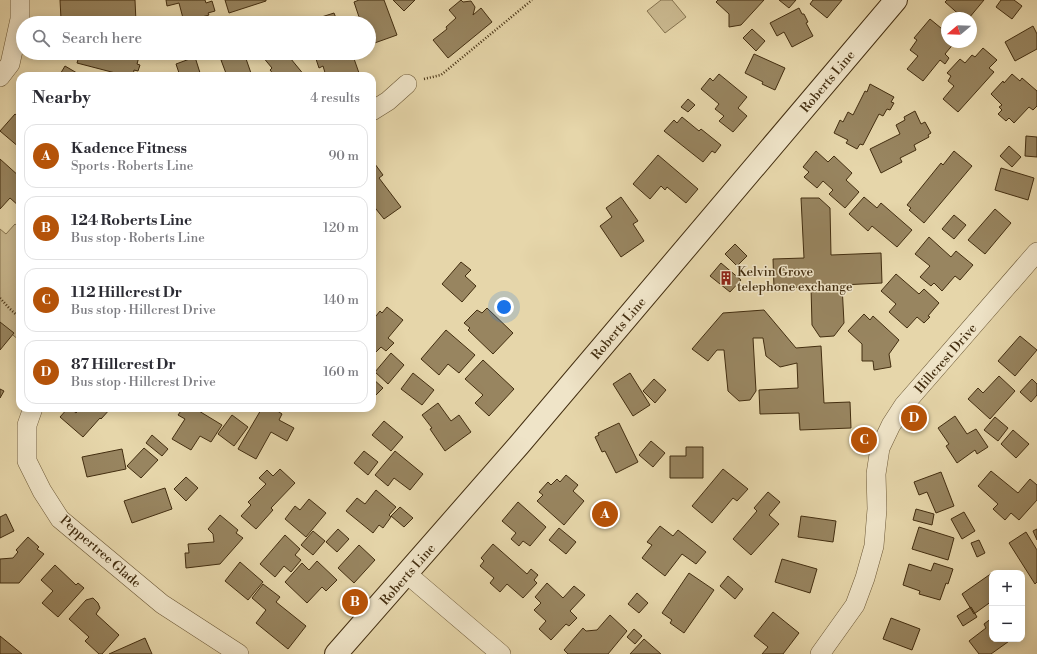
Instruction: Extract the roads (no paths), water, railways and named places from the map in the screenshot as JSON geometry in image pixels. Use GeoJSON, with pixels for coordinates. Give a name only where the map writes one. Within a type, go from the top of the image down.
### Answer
{"type":"FeatureCollection","features":[{"type":"Feature","properties":{"kind":"main road","name":"Roberts Line"},"geometry":{"type":"LineString","coordinates":[[336,654],[519,445],[896,0]]}},
{"type":"Feature","properties":{"kind":"street"},"geometry":{"type":"LineString","coordinates":[[20,0],[20,16]]}},
{"type":"Feature","properties":{"kind":"street"},"geometry":{"type":"LineString","coordinates":[[0,76],[10,64],[16,37]]}},
{"type":"Feature","properties":{"kind":"street"},"geometry":{"type":"LineString","coordinates":[[376,108],[388,101],[407,84]]}},
{"type":"Feature","properties":{"kind":"street","name":"Hillcrest Drive"},"geometry":{"type":"LineString","coordinates":[[820,654],[855,605],[865,578],[874,546],[877,509],[876,474],[880,448],[890,425],[904,405],[1037,252]]}},
{"type":"Feature","properties":{"kind":"street","name":"Peppertree Glade"},"geometry":{"type":"LineString","coordinates":[[32,412],[27,425],[28,461],[42,492],[60,518],[162,604],[239,654]]}},
{"type":"Feature","properties":{"kind":"street"},"geometry":{"type":"LineString","coordinates":[[407,574],[501,654]]}},
{"type":"Feature","properties":{"kind":"place","name":"Kelvin Grove telephone exchange"},"geometry":{"type":"Point","coordinates":[726,278]}},
{"type":"Feature","properties":{"kind":"place","name":"87 Hillcrest Dr"},"geometry":{"type":"Point","coordinates":[914,418]}},
{"type":"Feature","properties":{"kind":"place","name":"112 Hillcrest Dr"},"geometry":{"type":"Point","coordinates":[864,440]}},
{"type":"Feature","properties":{"kind":"place","name":"Kadence Fitness"},"geometry":{"type":"Point","coordinates":[605,514]}},
{"type":"Feature","properties":{"kind":"place","name":"124 Roberts Line"},"geometry":{"type":"Point","coordinates":[355,602]}}]}
